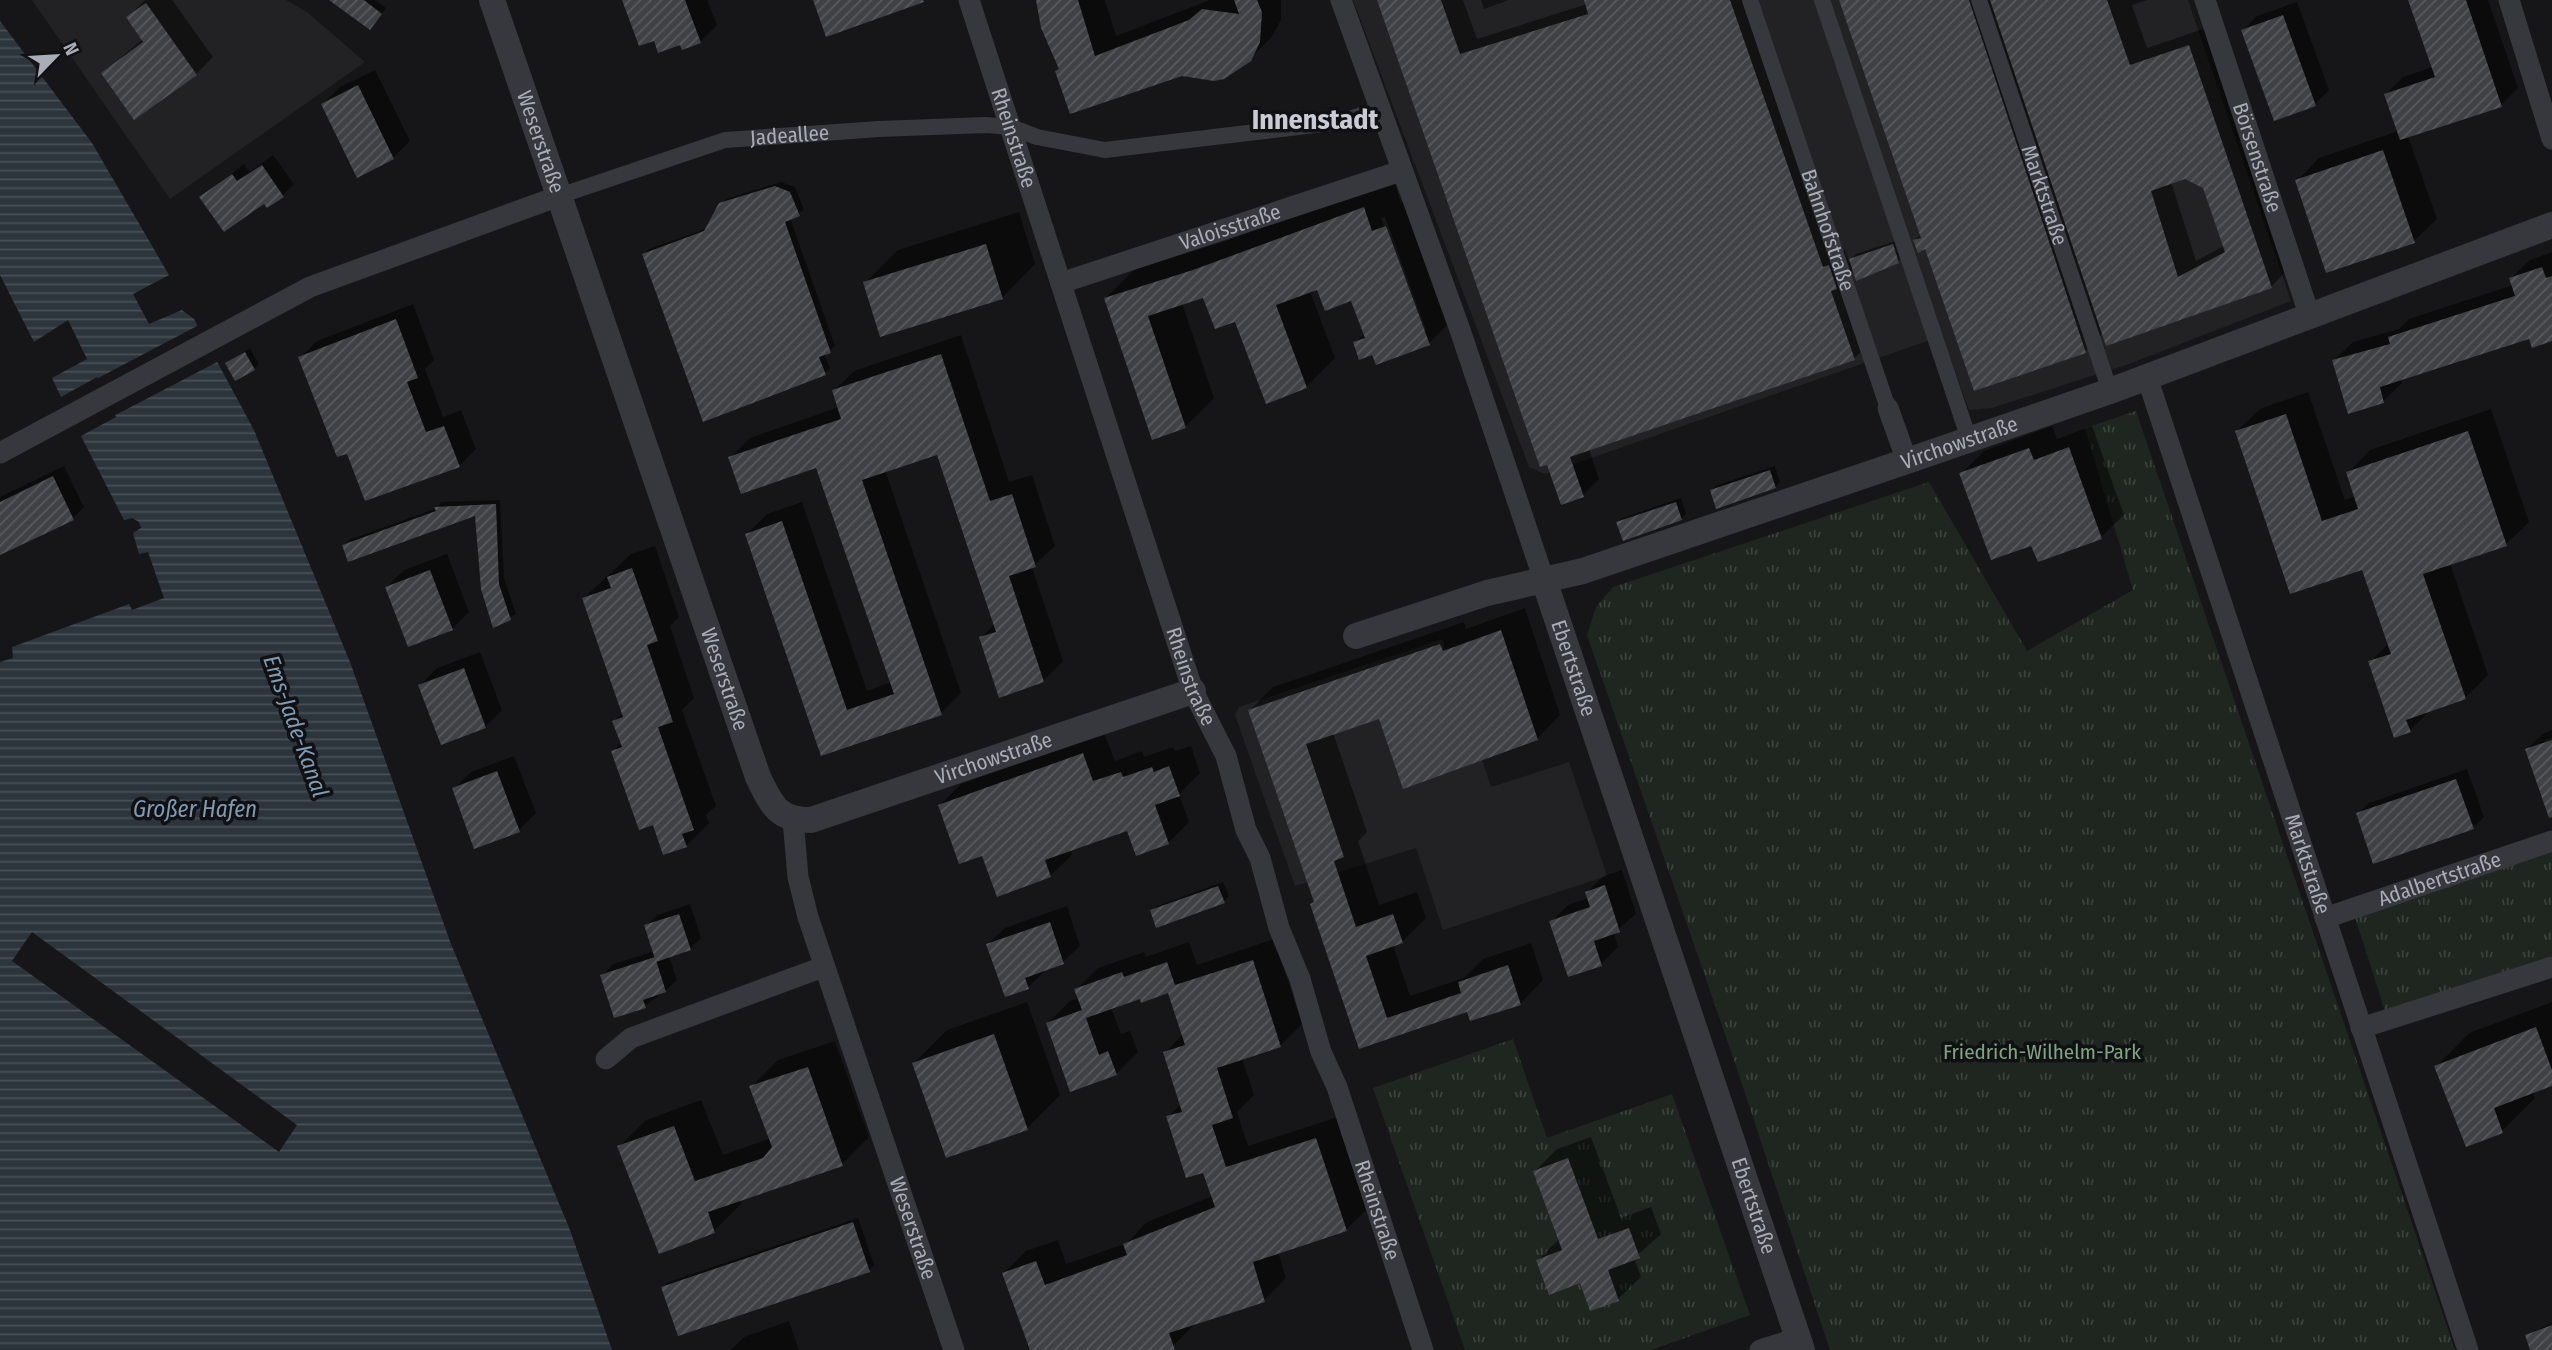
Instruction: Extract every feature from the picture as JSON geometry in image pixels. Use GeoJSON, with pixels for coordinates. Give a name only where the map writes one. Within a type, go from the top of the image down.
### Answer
{"type":"FeatureCollection","features":[{"type":"Feature","properties":{"kind":"street","name":"Weserstraße"},"geometry":{"type":"LineString","coordinates":[[492,0],[758,777],[779,812],[793,820],[798,877],[823,967],[954,1350]]}},
{"type":"Feature","properties":{"kind":"street","name":"Rheinstraße"},"geometry":{"type":"LineString","coordinates":[[969,0],[1193,691],[1226,756],[1246,830],[1260,858],[1279,928],[1300,979],[1321,1052],[1337,1087],[1423,1350]]}},
{"type":"Feature","properties":{"kind":"street","name":"Ebertstraße"},"geometry":{"type":"LineString","coordinates":[[1341,0],[1469,356],[1544,580],[1663,966],[1800,1344],[1759,1350]]}},
{"type":"Feature","properties":{"kind":"street","name":"Bahnhofstraße"},"geometry":{"type":"LineString","coordinates":[[1751,0],[1907,461]]}},
{"type":"Feature","properties":{"kind":"street"},"geometry":{"type":"LineString","coordinates":[[1822,0],[1969,439]]}},
{"type":"Feature","properties":{"kind":"street","name":"Marktstraße"},"geometry":{"type":"LineString","coordinates":[[1979,0],[2110,391]]}},
{"type":"Feature","properties":{"kind":"street","name":"Börsenstraße"},"geometry":{"type":"LineString","coordinates":[[2205,0],[2311,317]]}},
{"type":"Feature","properties":{"kind":"street"},"geometry":{"type":"LineString","coordinates":[[2509,0],[2550,132]]}},
{"type":"Feature","properties":{"kind":"street","name":"Jadeallee"},"geometry":{"type":"LineString","coordinates":[[0,453],[310,287],[559,196],[725,140],[941,126],[1011,127],[1037,137],[1105,150],[1340,122],[1379,109]]}},
{"type":"Feature","properties":{"kind":"street","name":"Valoisstraße"},"geometry":{"type":"LineString","coordinates":[[1061,283],[1401,171]]}},
{"type":"Feature","properties":{"kind":"street","name":"Virchowstraße"},"geometry":{"type":"LineString","coordinates":[[1356,636],[1487,593],[1583,571],[1907,461],[2110,391],[2552,225]]}},
{"type":"Feature","properties":{"kind":"street","name":"Marktstraße"},"geometry":{"type":"LineString","coordinates":[[2147,377],[2468,1350]]}},
{"type":"Feature","properties":{"kind":"street","name":"Virchowstraße"},"geometry":{"type":"LineString","coordinates":[[793,820],[811,820],[1193,691]]}},
{"type":"Feature","properties":{"kind":"street","name":"Adalbertstraße"},"geometry":{"type":"LineString","coordinates":[[2325,918],[2552,841]]}},
{"type":"Feature","properties":{"kind":"street"},"geometry":{"type":"LineString","coordinates":[[606,1059],[631,1038],[823,967]]}},
{"type":"Feature","properties":{"kind":"street"},"geometry":{"type":"LineString","coordinates":[[2361,1028],[2552,967]]}},
{"type":"Feature","properties":{"kind":"shaded area"},"geometry":{"type":"Polygon","coordinates":[[[32,0],[286,0],[307,12],[365,62],[170,199],[32,0]]]}},
{"type":"Feature","properties":{"kind":"shaded area"},"geometry":{"type":"Polygon","coordinates":[[[1353,0],[2188,0],[2291,301],[2129,364],[1992,408],[1969,410],[1942,336],[1545,474],[1529,467],[1353,0]]]}},
{"type":"Feature","properties":{"kind":"shaded area"},"geometry":{"type":"Polygon","coordinates":[[[1442,639],[1491,787],[1569,762],[1607,876],[1443,930],[1416,848],[1295,886],[1235,715],[1239,707],[1442,639]]]}},
{"type":"Feature","properties":{"kind":"green space","name":"Friedrich-Wilhelm-Park"},"geometry":{"type":"Polygon","coordinates":[[[2136,411],[2455,1350],[1830,1350],[1735,1063],[1587,635],[1596,607],[1613,587],[1929,482],[2027,651],[2133,590],[2085,428],[2136,411]]]}},
{"type":"Feature","properties":{"kind":"green space"},"geometry":{"type":"Polygon","coordinates":[[[2552,851],[2552,957],[2385,1011],[2355,917],[2552,851]]]}},
{"type":"Feature","properties":{"kind":"green space"},"geometry":{"type":"Polygon","coordinates":[[[1513,1039],[1547,1138],[1672,1094],[1750,1315],[1651,1350],[1465,1350],[1373,1088],[1513,1039]]]}},
{"type":"Feature","properties":{"kind":"water","name":"Großer Hafen"},"geometry":{"type":"Polygon","coordinates":[[[0,21],[92,143],[169,275],[133,294],[149,324],[182,310],[194,319],[254,430],[350,662],[451,944],[570,1230],[612,1350],[0,1350],[0,662],[13,658],[12,647],[129,604],[132,610],[164,598],[148,552],[139,554],[133,533],[141,528],[139,522],[132,518],[124,520],[81,436],[116,417],[97,377],[61,397],[52,378],[87,359],[68,320],[34,342],[0,275],[0,21]],[[32,932],[12,961],[279,1152],[297,1125],[32,932]]]}},
{"type":"Feature","properties":{"kind":"pier"},"geometry":{"type":"Polygon","coordinates":[[[201,324],[221,360],[79,434],[112,416],[95,382],[63,400],[60,398],[201,324]]]}},
{"type":"Feature","properties":{"kind":"building"},"geometry":{"type":"Polygon","coordinates":[[[329,0],[364,0],[382,14],[370,30],[329,0]]]}},
{"type":"Feature","properties":{"kind":"building"},"geometry":{"type":"Polygon","coordinates":[[[622,0],[685,0],[701,43],[682,50],[680,45],[658,53],[654,41],[639,46],[622,0]]]}},
{"type":"Feature","properties":{"kind":"building"},"geometry":{"type":"Polygon","coordinates":[[[813,0],[923,0],[924,2],[826,37],[813,0]]]}},
{"type":"Feature","properties":{"kind":"building"},"geometry":{"type":"Polygon","coordinates":[[[1036,0],[1078,0],[1095,56],[1189,20],[1202,9],[1239,14],[1234,0],[1257,0],[1262,12],[1260,42],[1251,61],[1224,79],[1214,81],[1182,76],[1070,114],[1055,71],[1059,69],[1041,28],[1036,0]]]}},
{"type":"Feature","properties":{"kind":"building"},"geometry":{"type":"Polygon","coordinates":[[[1377,0],[1441,0],[1460,54],[1588,14],[1584,0],[1730,0],[1823,267],[1829,265],[1837,289],[1831,291],[1855,360],[1570,457],[1584,497],[1561,505],[1547,465],[1540,467],[1377,0]]]}},
{"type":"Feature","properties":{"kind":"building"},"geometry":{"type":"Polygon","coordinates":[[[1839,0],[1969,0],[2086,353],[1974,391],[1925,249],[1918,253],[1913,240],[1921,238],[1839,0]]]}},
{"type":"Feature","properties":{"kind":"building"},"geometry":{"type":"Polygon","coordinates":[[[1990,0],[2107,0],[2130,65],[2189,45],[2272,288],[2106,346],[1990,0]],[[2185,179],[2151,191],[2178,277],[2225,252],[2203,188],[2185,179]]]}},
{"type":"Feature","properties":{"kind":"building"},"geometry":{"type":"Polygon","coordinates":[[[2408,0],[2466,0],[2502,107],[2400,140],[2384,94],[2435,77],[2408,0]]]}},
{"type":"Feature","properties":{"kind":"building"},"geometry":{"type":"Polygon","coordinates":[[[146,3],[197,75],[134,120],[101,73],[143,42],[126,17],[146,3]]]}},
{"type":"Feature","properties":{"kind":"building"},"geometry":{"type":"Polygon","coordinates":[[[2283,15],[2316,106],[2274,121],[2241,30],[2283,15]]]}},
{"type":"Feature","properties":{"kind":"building"},"geometry":{"type":"Polygon","coordinates":[[[358,85],[394,159],[357,178],[321,104],[358,85]]]}},
{"type":"Feature","properties":{"kind":"building"},"geometry":{"type":"Polygon","coordinates":[[[2383,150],[2415,243],[2326,273],[2295,180],[2383,150]]]}},
{"type":"Feature","properties":{"kind":"building"},"geometry":{"type":"Polygon","coordinates":[[[262,165],[284,197],[267,208],[264,204],[224,232],[199,197],[232,174],[237,181],[262,165]]]}},
{"type":"Feature","properties":{"kind":"building"},"geometry":{"type":"Polygon","coordinates":[[[775,186],[790,192],[800,216],[785,222],[831,353],[819,357],[826,375],[703,422],[642,254],[704,231],[719,203],[775,186]]]}},
{"type":"Feature","properties":{"kind":"building"},"geometry":{"type":"Polygon","coordinates":[[[1364,207],[1372,231],[1386,226],[1430,345],[1376,365],[1372,355],[1359,360],[1353,342],[1365,338],[1351,301],[1325,311],[1317,290],[1276,305],[1307,388],[1266,404],[1235,322],[1215,329],[1203,298],[1148,316],[1186,428],[1152,440],[1104,298],[1193,270],[1364,207]]]}},
{"type":"Feature","properties":{"kind":"building"},"geometry":{"type":"Polygon","coordinates":[[[986,244],[1003,299],[880,337],[863,282],[986,244]]]}},
{"type":"Feature","properties":{"kind":"building"},"geometry":{"type":"Polygon","coordinates":[[[1893,244],[1899,263],[1856,281],[1849,259],[1893,244]]]}},
{"type":"Feature","properties":{"kind":"building"},"geometry":{"type":"Polygon","coordinates":[[[2542,267],[2546,278],[2552,276],[2552,341],[2532,348],[2529,339],[2380,387],[2384,403],[2348,414],[2332,360],[2390,344],[2388,337],[2515,296],[2509,278],[2542,267]]]}},
{"type":"Feature","properties":{"kind":"building"},"geometry":{"type":"Polygon","coordinates":[[[396,319],[418,378],[407,382],[426,432],[444,426],[460,467],[365,501],[347,454],[337,457],[298,357],[396,319]]]}},
{"type":"Feature","properties":{"kind":"building"},"geometry":{"type":"Polygon","coordinates":[[[245,352],[255,370],[235,381],[225,363],[245,352]]]}},
{"type":"Feature","properties":{"kind":"building"},"geometry":{"type":"Polygon","coordinates":[[[941,354],[990,501],[1012,494],[1036,567],[1009,576],[1044,682],[999,698],[979,637],[996,632],[937,455],[862,480],[942,715],[821,756],[745,534],[782,521],[847,710],[894,694],[816,468],[741,494],[728,457],[841,419],[832,390],[941,354]]]}},
{"type":"Feature","properties":{"kind":"building"},"geometry":{"type":"Polygon","coordinates":[[[2286,414],[2322,521],[2358,509],[2346,472],[2468,431],[2507,546],[2423,574],[2466,699],[2406,720],[2411,732],[2394,738],[2368,661],[2391,654],[2362,570],[2290,594],[2235,431],[2286,414]]]}},
{"type":"Feature","properties":{"kind":"building"},"geometry":{"type":"Polygon","coordinates":[[[2069,447],[2102,539],[2038,562],[2031,546],[1991,560],[1959,473],[2029,448],[2034,460],[2069,447]]]}},
{"type":"Feature","properties":{"kind":"building"},"geometry":{"type":"Polygon","coordinates":[[[1770,470],[1776,488],[1716,509],[1710,490],[1770,470]]]}},
{"type":"Feature","properties":{"kind":"building"},"geometry":{"type":"Polygon","coordinates":[[[53,476],[74,520],[0,555],[0,502],[53,476]]]}},
{"type":"Feature","properties":{"kind":"building"},"geometry":{"type":"Polygon","coordinates":[[[1676,502],[1682,520],[1623,541],[1616,522],[1676,502]]]}},
{"type":"Feature","properties":{"kind":"building"},"geometry":{"type":"Polygon","coordinates":[[[496,504],[499,584],[511,620],[493,628],[481,589],[475,516],[348,562],[342,545],[436,511],[434,507],[496,504]]]}},
{"type":"Feature","properties":{"kind":"building"},"geometry":{"type":"Polygon","coordinates":[[[632,568],[658,641],[647,645],[673,722],[658,727],[694,830],[682,834],[687,847],[663,855],[653,825],[639,830],[611,751],[622,747],[612,721],[623,717],[582,598],[611,588],[607,577],[632,568]]]}},
{"type":"Feature","properties":{"kind":"building"},"geometry":{"type":"Polygon","coordinates":[[[430,570],[453,630],[408,647],[385,587],[430,570]]]}},
{"type":"Feature","properties":{"kind":"building"},"geometry":{"type":"Polygon","coordinates":[[[1501,630],[1538,740],[1403,789],[1379,719],[1306,744],[1344,857],[1334,861],[1356,927],[1393,914],[1403,943],[1366,956],[1387,1018],[1461,993],[1458,982],[1508,965],[1521,1005],[1470,1021],[1467,1012],[1359,1049],[1310,904],[1314,902],[1248,710],[1440,644],[1443,651],[1501,630]]]}},
{"type":"Feature","properties":{"kind":"building"},"geometry":{"type":"Polygon","coordinates":[[[464,668],[486,728],[441,745],[418,685],[464,668]]]}},
{"type":"Feature","properties":{"kind":"building"},"geometry":{"type":"Polygon","coordinates":[[[2552,740],[2552,817],[2549,818],[2525,749],[2552,740]]]}},
{"type":"Feature","properties":{"kind":"building"},"geometry":{"type":"Polygon","coordinates":[[[1083,753],[1093,781],[1121,772],[1123,777],[1152,767],[1154,772],[1169,766],[1180,796],[1155,805],[1169,844],[1136,856],[1127,831],[1045,860],[1051,877],[997,897],[982,856],[959,864],[938,805],[1083,753]]]}},
{"type":"Feature","properties":{"kind":"building"},"geometry":{"type":"Polygon","coordinates":[[[497,771],[520,832],[474,849],[452,788],[497,771]]]}},
{"type":"Feature","properties":{"kind":"building"},"geometry":{"type":"Polygon","coordinates":[[[2456,779],[2474,829],[2373,864],[2356,813],[2456,779]]]}},
{"type":"Feature","properties":{"kind":"building"},"geometry":{"type":"Polygon","coordinates":[[[1605,885],[1620,932],[1594,941],[1602,966],[1568,977],[1549,921],[1590,907],[1585,892],[1605,885]]]}},
{"type":"Feature","properties":{"kind":"building"},"geometry":{"type":"Polygon","coordinates":[[[1218,886],[1225,903],[1156,928],[1150,910],[1218,886]]]}},
{"type":"Feature","properties":{"kind":"building"},"geometry":{"type":"Polygon","coordinates":[[[679,914],[691,950],[656,962],[644,925],[679,914]]]}},
{"type":"Feature","properties":{"kind":"building"},"geometry":{"type":"Polygon","coordinates":[[[1050,922],[1064,964],[1025,978],[1029,989],[1005,997],[986,944],[1050,922]]]}},
{"type":"Feature","properties":{"kind":"building"},"geometry":{"type":"Polygon","coordinates":[[[655,957],[666,992],[643,1000],[646,1008],[614,1018],[600,975],[655,957]]]}},
{"type":"Feature","properties":{"kind":"building"},"geometry":{"type":"Polygon","coordinates":[[[1253,960],[1281,1047],[1217,1068],[1233,1118],[1212,1125],[1226,1167],[1316,1138],[1347,1231],[1253,1262],[1265,1302],[1169,1333],[1175,1350],[1030,1350],[1002,1273],[1036,1261],[1045,1285],[1127,1255],[1123,1244],[1215,1207],[1203,1173],[1186,1178],[1166,1116],[1182,1112],[1163,1052],[1185,1045],[1168,993],[1141,1003],[1140,999],[1086,1018],[1099,1055],[1108,1051],[1117,1075],[1070,1092],[1046,1023],[1082,1010],[1074,989],[1122,972],[1124,977],[1167,962],[1175,985],[1253,960]]]}},
{"type":"Feature","properties":{"kind":"building"},"geometry":{"type":"Polygon","coordinates":[[[2536,1027],[2552,1070],[2552,1086],[2494,1108],[2503,1133],[2466,1147],[2434,1066],[2536,1027]]]}},
{"type":"Feature","properties":{"kind":"building"},"geometry":{"type":"Polygon","coordinates":[[[994,1034],[1028,1130],[946,1158],[912,1063],[994,1034]]]}},
{"type":"Feature","properties":{"kind":"building"},"geometry":{"type":"Polygon","coordinates":[[[808,1067],[843,1166],[708,1212],[715,1233],[659,1254],[617,1146],[674,1126],[695,1181],[763,1158],[772,1147],[749,1086],[808,1067]]]}},
{"type":"Feature","properties":{"kind":"building"},"geometry":{"type":"Polygon","coordinates":[[[1568,1158],[1598,1239],[1629,1228],[1640,1258],[1608,1270],[1619,1301],[1590,1311],[1580,1283],[1549,1295],[1536,1260],[1562,1250],[1533,1171],[1568,1158]]]}},
{"type":"Feature","properties":{"kind":"building"},"geometry":{"type":"Polygon","coordinates":[[[853,1222],[870,1272],[678,1336],[661,1287],[853,1222]]]}},
{"type":"Feature","properties":{"kind":"building"},"geometry":{"type":"Polygon","coordinates":[[[2552,1325],[2552,1350],[2530,1350],[2525,1335],[2552,1325]]]}},
{"type":"Feature","properties":{"kind":"district","name":"Innenstadt"},"geometry":{"type":"Point","coordinates":[1315,119]}},
{"type":"Feature","properties":{"kind":"water label","name":"Ems-Jade-Kanal"},"geometry":{"type":"Point","coordinates":[296,726]}}]}
